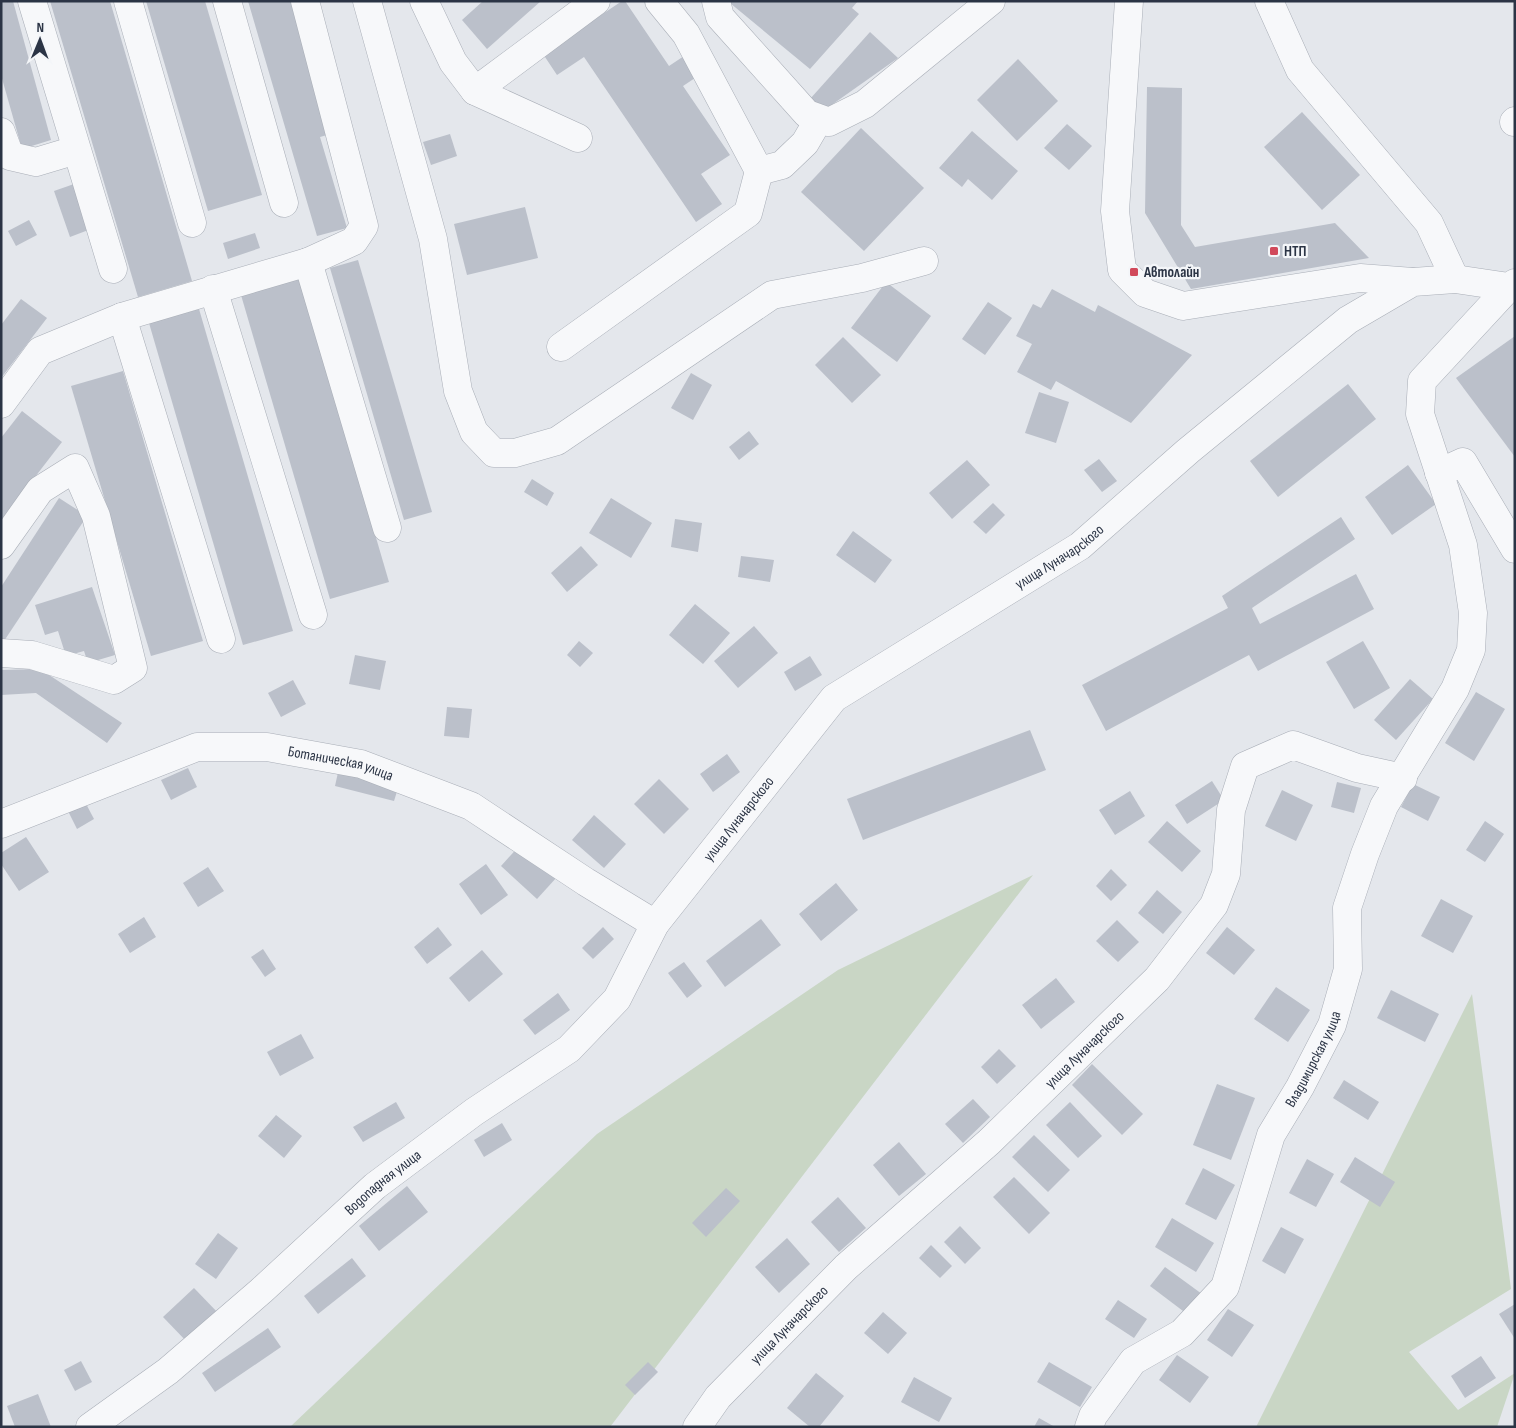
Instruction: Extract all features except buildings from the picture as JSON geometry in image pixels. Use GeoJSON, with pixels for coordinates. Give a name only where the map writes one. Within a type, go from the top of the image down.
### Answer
{"type":"FeatureCollection","features":[{"type":"Feature","properties":{"kind":"street"},"geometry":{"type":"LineString","coordinates":[[32,1],[113,269]]}},
{"type":"Feature","properties":{"kind":"street"},"geometry":{"type":"LineString","coordinates":[[128,1],[192,223]]}},
{"type":"Feature","properties":{"kind":"street"},"geometry":{"type":"LineString","coordinates":[[227,1],[284,203]]}},
{"type":"Feature","properties":{"kind":"street"},"geometry":{"type":"LineString","coordinates":[[1,404],[40,351],[122,317],[308,262],[354,241],[364,226],[305,1]]}},
{"type":"Feature","properties":{"kind":"street"},"geometry":{"type":"LineString","coordinates":[[366,1],[433,239],[458,391],[474,432],[494,453],[516,453],[557,441],[772,295],[862,278],[924,261]]}},
{"type":"Feature","properties":{"kind":"street"},"geometry":{"type":"LineString","coordinates":[[424,1],[453,62],[475,92],[578,138]]}},
{"type":"Feature","properties":{"kind":"street"},"geometry":{"type":"LineString","coordinates":[[475,92],[596,1]]}},
{"type":"Feature","properties":{"kind":"street"},"geometry":{"type":"LineString","coordinates":[[561,347],[748,213],[759,171],[686,34],[659,1]]}},
{"type":"Feature","properties":{"kind":"street"},"geometry":{"type":"LineString","coordinates":[[716,1],[720,17],[807,114],[829,122],[865,104],[991,1]]}},
{"type":"Feature","properties":{"kind":"street"},"geometry":{"type":"LineString","coordinates":[[1129,1],[1115,211],[1122,270],[1145,293],[1183,306],[1360,278],[1413,282]]}},
{"type":"Feature","properties":{"kind":"street"},"geometry":{"type":"LineString","coordinates":[[1269,1],[1300,70],[1429,223],[1455,279]]}},
{"type":"Feature","properties":{"kind":"street"},"geometry":{"type":"LineString","coordinates":[[759,171],[782,165],[805,143],[819,119]]}},
{"type":"Feature","properties":{"kind":"street"},"geometry":{"type":"LineString","coordinates":[[1,132],[10,156],[36,162],[76,150]]}},
{"type":"Feature","properties":{"kind":"street"},"geometry":{"type":"LineString","coordinates":[[308,262],[388,528]]}},
{"type":"Feature","properties":{"kind":"street","name":"улица Луначарского"},"geometry":{"type":"LineString","coordinates":[[655,924],[834,698],[1080,546],[1188,451],[1348,320],[1413,282],[1455,279],[1512,285]]}},
{"type":"Feature","properties":{"kind":"street","name":"Владимирская улица"},"geometry":{"type":"LineString","coordinates":[[1089,1427],[1093,1416],[1133,1361],[1182,1333],[1225,1287],[1271,1135],[1300,1087],[1332,1025],[1348,969],[1347,908],[1384,806],[1403,778],[1455,689],[1471,650],[1473,613],[1463,545],[1420,414],[1422,381],[1512,285]]}},
{"type":"Feature","properties":{"kind":"street"},"geometry":{"type":"LineString","coordinates":[[213,289],[312,615]]}},
{"type":"Feature","properties":{"kind":"street"},"geometry":{"type":"LineString","coordinates":[[122,317],[221,639]]}},
{"type":"Feature","properties":{"kind":"street"},"geometry":{"type":"LineString","coordinates":[[1439,472],[1463,462],[1515,550]]}},
{"type":"Feature","properties":{"kind":"street"},"geometry":{"type":"LineString","coordinates":[[1,545],[40,490],[75,468],[96,516],[133,668],[114,680],[32,655],[1,653]]}},
{"type":"Feature","properties":{"kind":"street","name":"улица Луначарского"},"geometry":{"type":"LineString","coordinates":[[697,1427],[718,1397],[846,1267],[989,1142],[1157,979],[1214,905],[1226,874],[1231,810],[1246,766],[1293,745],[1357,768],[1403,778]]}},
{"type":"Feature","properties":{"kind":"street","name":"Ботаническая улица"},"geometry":{"type":"LineString","coordinates":[[1,824],[197,748],[267,747],[361,764],[471,806],[586,882],[655,924]]}},
{"type":"Feature","properties":{"kind":"street","name":"Водопадная улица"},"geometry":{"type":"LineString","coordinates":[[90,1427],[175,1365],[261,1291],[375,1186],[474,1112],[569,1049],[617,999],[655,924]]}},
{"type":"Feature","properties":{"kind":"green space"},"geometry":{"type":"Polygon","coordinates":[[[1033,875],[610,1427],[290,1427],[597,1134],[838,970],[1033,875]]]}},
{"type":"Feature","properties":{"kind":"green space"},"geometry":{"type":"Polygon","coordinates":[[[1472,994],[1511,1289],[1409,1352],[1458,1410],[1515,1373],[1497,1427],[1256,1427],[1472,994]]]}},
{"type":"Feature","properties":{"kind":"place","name":"НТП"},"geometry":{"type":"Point","coordinates":[1274,251]}},
{"type":"Feature","properties":{"kind":"place","name":"Автолайн"},"geometry":{"type":"Point","coordinates":[1134,272]}}]}
